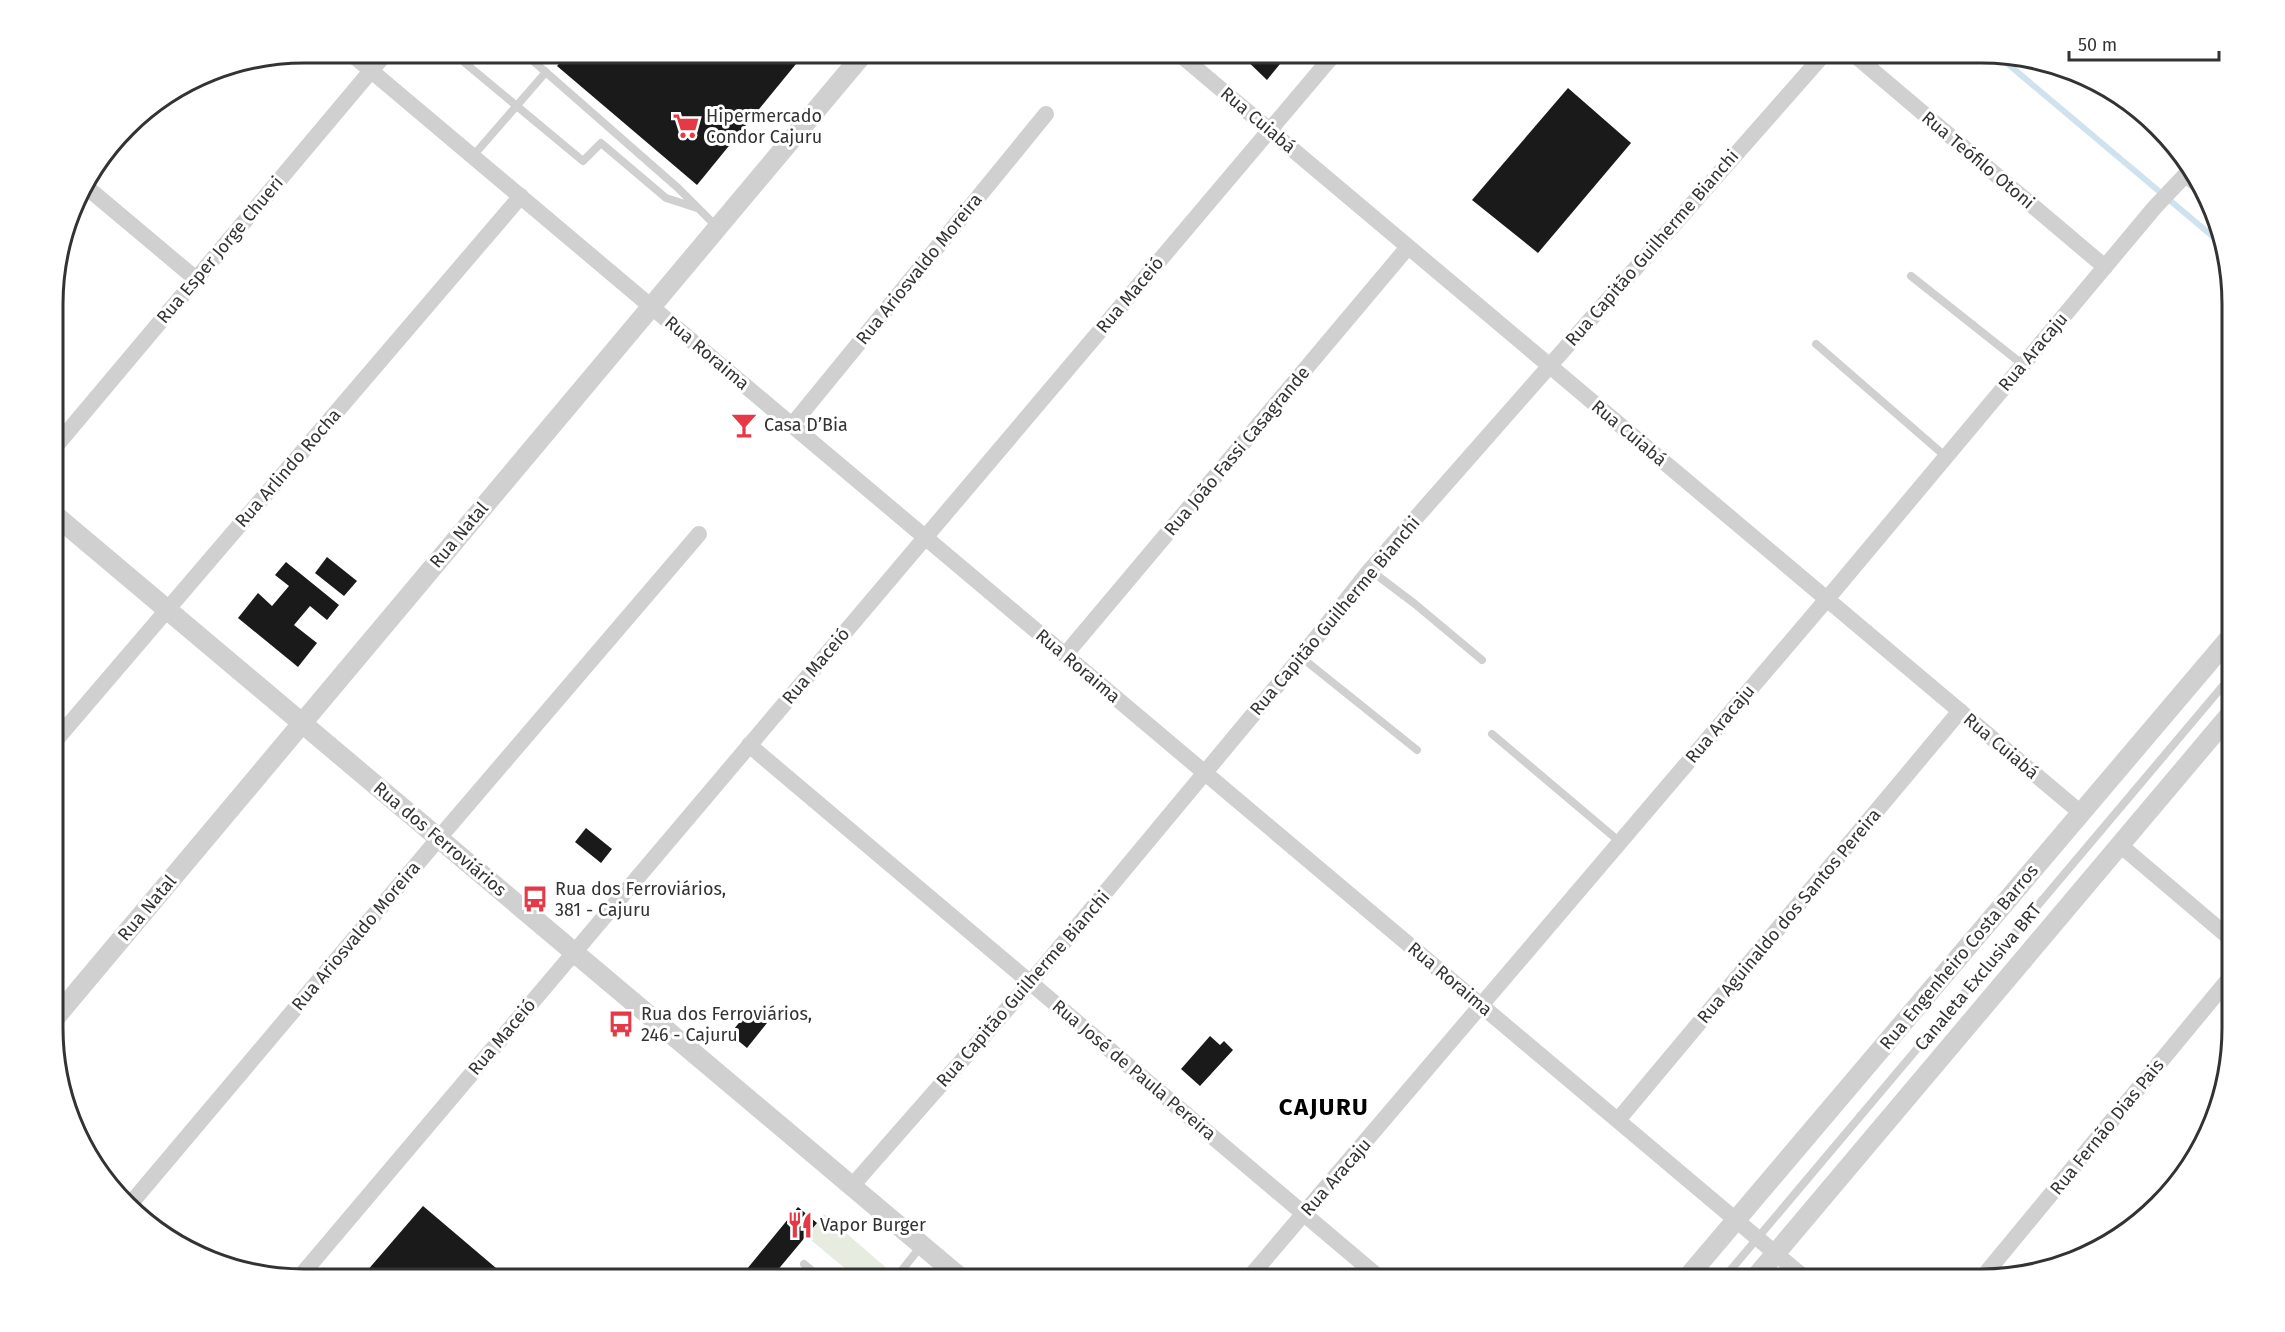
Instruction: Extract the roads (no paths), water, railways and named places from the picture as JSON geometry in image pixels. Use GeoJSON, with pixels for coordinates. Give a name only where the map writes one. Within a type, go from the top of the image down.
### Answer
{"type":"FeatureCollection","features":[{"type":"Feature","properties":{"kind":"street","name":"Rua Roraima"},"geometry":{"type":"LineString","coordinates":[[363,63],[1794,1269]]}},
{"type":"Feature","properties":{"kind":"street","name":"Rua Esper Jorge Chueri"},"geometry":{"type":"LineString","coordinates":[[63,437],[377,63]]}},
{"type":"Feature","properties":{"kind":"street","name":"Rua Natal"},"geometry":{"type":"LineString","coordinates":[[63,1008],[855,63]]}},
{"type":"Feature","properties":{"kind":"street","name":"Rua Cuiabá"},"geometry":{"type":"LineString","coordinates":[[1191,63],[2081,813]]}},
{"type":"Feature","properties":{"kind":"street","name":"Rua Maceió"},"geometry":{"type":"LineString","coordinates":[[306,1269],[1326,63]]}},
{"type":"Feature","properties":{"kind":"street","name":"Rua Capitão Guilherme Bianchi"},"geometry":{"type":"LineString","coordinates":[[852,1186],[1030,983],[1371,570],[1815,63]]}},
{"type":"Feature","properties":{"kind":"street","name":"Rua Teófilo Otoni"},"geometry":{"type":"LineString","coordinates":[[1864,63],[2105,267]]}},
{"type":"Feature","properties":{"kind":"street","name":"Rua Ariosvaldo Moreira"},"geometry":{"type":"LineString","coordinates":[[792,425],[1046,114]]}},
{"type":"Feature","properties":{"kind":"street","name":"Rua Aracaju"},"geometry":{"type":"LineString","coordinates":[[1257,1269],[1827,599],[2155,207],[2185,176]]}},
{"type":"Feature","properties":{"kind":"street"},"geometry":{"type":"LineString","coordinates":[[91,191],[196,279]]}},
{"type":"Feature","properties":{"kind":"street","name":"Rua Arlindo Rocha"},"geometry":{"type":"LineString","coordinates":[[63,732],[520,196]]}},
{"type":"Feature","properties":{"kind":"street","name":"Rua João Fassi Casagrande"},"geometry":{"type":"LineString","coordinates":[[1065,655],[1408,247]]}},
{"type":"Feature","properties":{"kind":"street","name":"Rua dos Ferroviários"},"geometry":{"type":"LineString","coordinates":[[63,522],[950,1269]]}},
{"type":"Feature","properties":{"kind":"street","name":"Rua Ariosvaldo Moreira"},"geometry":{"type":"LineString","coordinates":[[135,1199],[699,534]]}},
{"type":"Feature","properties":{"kind":"street","name":"Rua Engenheiro Costa Barros"},"geometry":{"type":"LineString","coordinates":[[1694,1269],[2222,647]]}},
{"type":"Feature","properties":{"kind":"street","name":"Rua Aguinaldo dos Santos Pereira"},"geometry":{"type":"LineString","coordinates":[[1618,1120],[1960,711]]}},
{"type":"Feature","properties":{"kind":"street"},"geometry":{"type":"LineString","coordinates":[[1763,1269],[2222,724]]}},
{"type":"Feature","properties":{"kind":"street","name":"Rua José de Paula Pereira"},"geometry":{"type":"LineString","coordinates":[[749,745],[1369,1269]]}},
{"type":"Feature","properties":{"kind":"street"},"geometry":{"type":"LineString","coordinates":[[2120,845],[2222,932]]}},
{"type":"Feature","properties":{"kind":"street","name":"Rua Fernão Dias Pais"},"geometry":{"type":"LineString","coordinates":[[1990,1268],[2222,987]]}},
{"type":"Feature","properties":{"kind":"lane"},"geometry":{"type":"LineString","coordinates":[[465,63],[583,161],[601,143],[666,198],[697,208]]}},
{"type":"Feature","properties":{"kind":"lane"},"geometry":{"type":"LineString","coordinates":[[536,63],[678,188],[718,227]]}},
{"type":"Feature","properties":{"kind":"lane"},"geometry":{"type":"LineString","coordinates":[[473,156],[546,72]]}},
{"type":"Feature","properties":{"kind":"lane"},"geometry":{"type":"LineString","coordinates":[[1911,276],[2022,364]]}},
{"type":"Feature","properties":{"kind":"lane"},"geometry":{"type":"LineString","coordinates":[[1816,344],[1945,456]]}},
{"type":"Feature","properties":{"kind":"lane"},"geometry":{"type":"LineString","coordinates":[[1371,570],[1482,660]]}},
{"type":"Feature","properties":{"kind":"lane"},"geometry":{"type":"LineString","coordinates":[[1301,657],[1417,750]]}},
{"type":"Feature","properties":{"kind":"lane","name":"Canaleta Exclusiva BRT"},"geometry":{"type":"LineString","coordinates":[[1732,1269],[2222,687]]}},
{"type":"Feature","properties":{"kind":"lane"},"geometry":{"type":"LineString","coordinates":[[1492,734],[1620,842]]}},
{"type":"Feature","properties":{"kind":"lane"},"geometry":{"type":"LineString","coordinates":[[903,1269],[922,1245]]}},
{"type":"Feature","properties":{"kind":"lane"},"geometry":{"type":"LineString","coordinates":[[804,1264],[810,1269]]}},
{"type":"Feature","properties":{"kind":"waterway"},"geometry":{"type":"LineString","coordinates":[[2009,65],[2212,236]]}},
{"type":"Feature","properties":{"kind":"place","name":"Hipermercado Condor Cajuru"},"geometry":{"type":"Point","coordinates":[686,126]}},
{"type":"Feature","properties":{"kind":"place","name":"Casa D’Bia"},"geometry":{"type":"Point","coordinates":[744,425]}},
{"type":"Feature","properties":{"kind":"place","name":"Rua dos Ferroviários, 381 - Cajuru"},"geometry":{"type":"Point","coordinates":[535,899]}},
{"type":"Feature","properties":{"kind":"place","name":"Rua dos Ferroviários, 246 - Cajuru"},"geometry":{"type":"Point","coordinates":[621,1024]}},
{"type":"Feature","properties":{"kind":"place","name":"Vapor Burger"},"geometry":{"type":"Point","coordinates":[800,1225]}},
{"type":"Feature","properties":{"kind":"district","name":"CAJURU"},"geometry":{"type":"Point","coordinates":[1324,1107]}}]}
